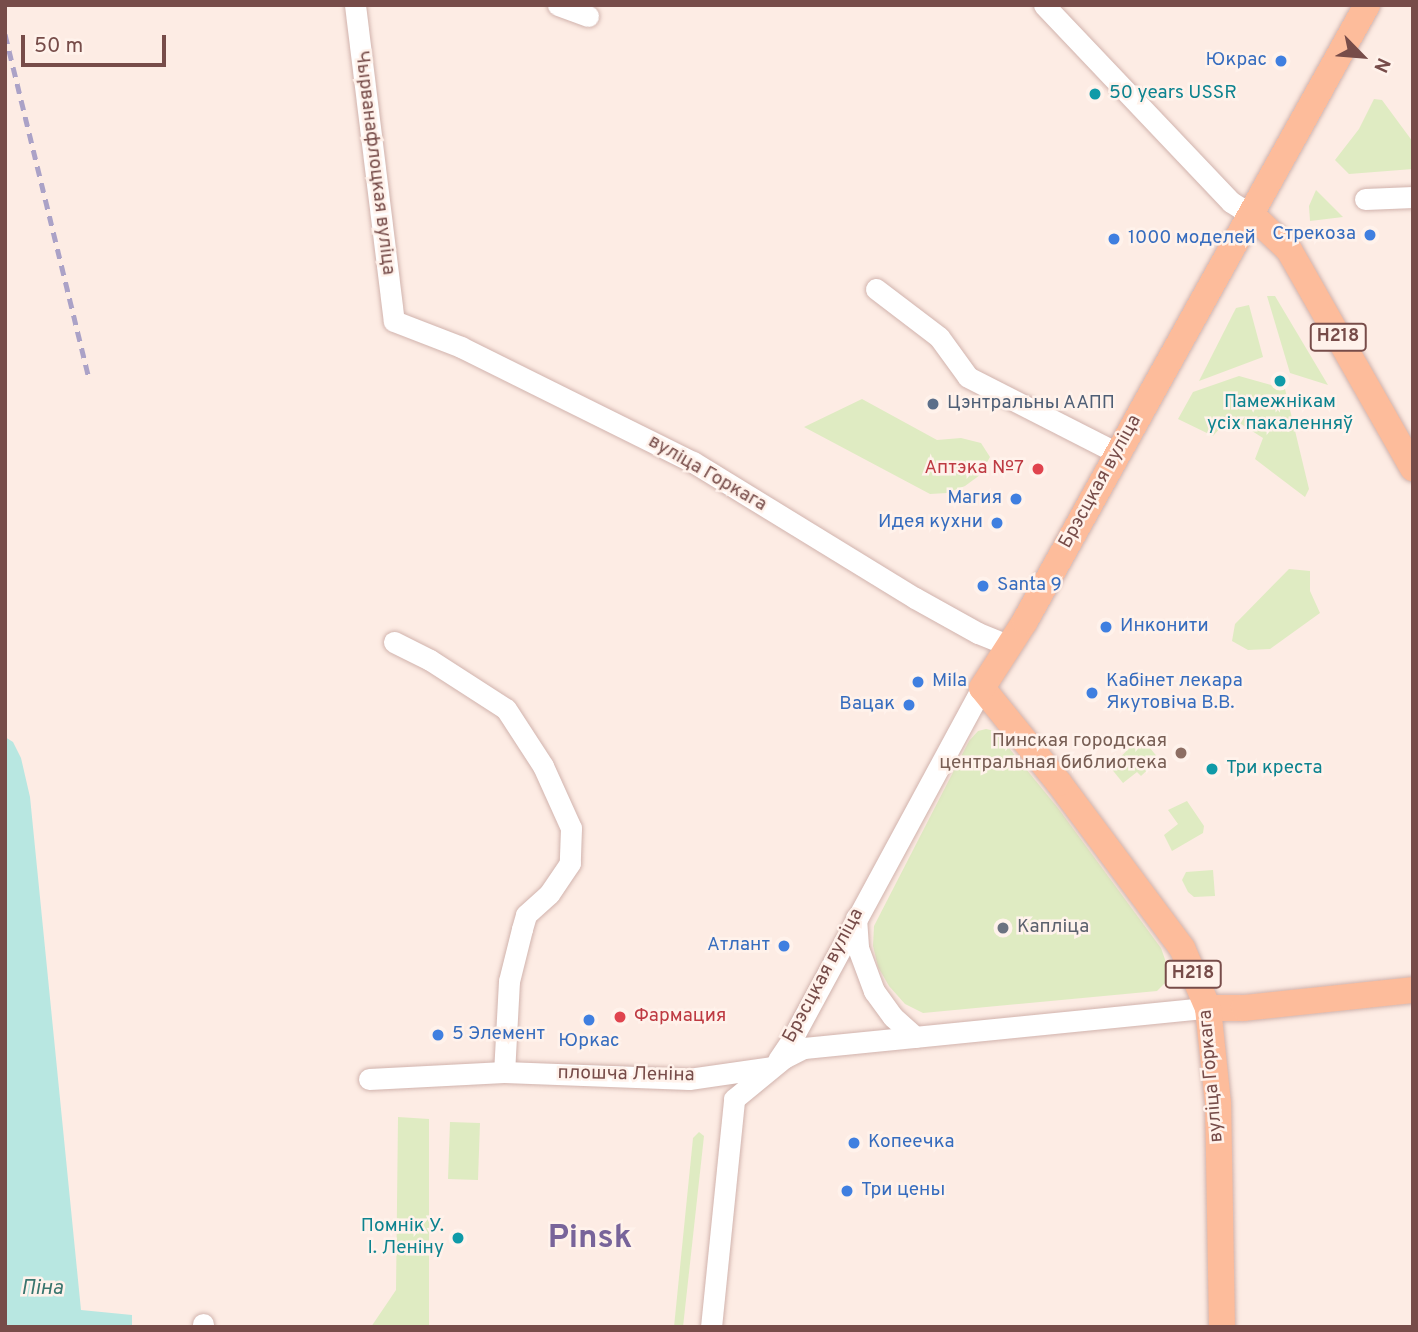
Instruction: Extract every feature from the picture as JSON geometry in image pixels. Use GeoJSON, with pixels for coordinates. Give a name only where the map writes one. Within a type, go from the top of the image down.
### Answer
{"type":"FeatureCollection","features":[{"type":"Feature","properties":{"kind":"main road","name":"Брэсцкая вуліца"},"geometry":{"type":"LineString","coordinates":[[982,688],[1010,646],[1367,5]]}},
{"type":"Feature","properties":{"kind":"main road","name":"Н218"},"geometry":{"type":"LineString","coordinates":[[1252,215],[1289,250],[1413,468]]}},
{"type":"Feature","properties":{"kind":"main road","name":"вуліца Горкага"},"geometry":{"type":"LineString","coordinates":[[982,688],[1059,783],[1182,948],[1208,1008],[1218,1103],[1222,1327]]}},
{"type":"Feature","properties":{"kind":"main road"},"geometry":{"type":"LineString","coordinates":[[1208,1008],[1244,1008],[1413,990]]}},
{"type":"Feature","properties":{"kind":"street","name":"Чырванафлоцкая вуліца"},"geometry":{"type":"LineString","coordinates":[[355,5],[394,321]]}},
{"type":"Feature","properties":{"kind":"street"},"geometry":{"type":"LineString","coordinates":[[558,5],[588,16]]}},
{"type":"Feature","properties":{"kind":"street"},"geometry":{"type":"LineString","coordinates":[[1044,5],[1231,202],[1252,215]]}},
{"type":"Feature","properties":{"kind":"street"},"geometry":{"type":"LineString","coordinates":[[1365,199],[1413,197]]}},
{"type":"Feature","properties":{"kind":"street"},"geometry":{"type":"LineString","coordinates":[[876,289],[939,337],[968,377],[1117,453]]}},
{"type":"Feature","properties":{"kind":"street","name":"вуліца Горкага"},"geometry":{"type":"LineString","coordinates":[[394,321],[461,347],[693,462],[915,598],[978,633],[1010,646]]}},
{"type":"Feature","properties":{"kind":"street"},"geometry":{"type":"LineString","coordinates":[[394,642],[430,660],[506,709],[543,766],[571,828],[570,863],[549,894],[526,915],[522,929],[509,981],[504,1072]]}},
{"type":"Feature","properties":{"kind":"street","name":"Брэсцкая вуліца"},"geometry":{"type":"LineString","coordinates":[[772,1067],[792,1040],[856,917],[982,688]]}},
{"type":"Feature","properties":{"kind":"street"},"geometry":{"type":"LineString","coordinates":[[856,917],[858,948],[874,991],[893,1017],[915,1037]]}},
{"type":"Feature","properties":{"kind":"street"},"geometry":{"type":"LineString","coordinates":[[711,1327],[734,1100],[772,1067],[804,1048],[1208,1008]]}},
{"type":"Feature","properties":{"kind":"street","name":"плошча Леніна"},"geometry":{"type":"LineString","coordinates":[[369,1079],[504,1072],[690,1079],[772,1067]]}},
{"type":"Feature","properties":{"kind":"green space"},"geometry":{"type":"Polygon","coordinates":[[[1374,99],[1382,100],[1413,142],[1413,169],[1349,174],[1335,160],[1359,129],[1374,99]]]}},
{"type":"Feature","properties":{"kind":"green space"},"geometry":{"type":"Polygon","coordinates":[[[1316,190],[1343,217],[1310,221],[1309,206],[1316,190]]]}},
{"type":"Feature","properties":{"kind":"green space"},"geometry":{"type":"Polygon","coordinates":[[[1267,296],[1275,296],[1328,385],[1290,373],[1267,296]]]}},
{"type":"Feature","properties":{"kind":"green space"},"geometry":{"type":"Polygon","coordinates":[[[1249,305],[1263,357],[1199,381],[1236,308],[1249,305]]]}},
{"type":"Feature","properties":{"kind":"green space"},"geometry":{"type":"Polygon","coordinates":[[[1239,376],[1285,389],[1309,489],[1305,497],[1255,459],[1263,438],[1230,417],[1213,436],[1178,419],[1193,392],[1239,376]]]}},
{"type":"Feature","properties":{"kind":"green space"},"geometry":{"type":"Polygon","coordinates":[[[862,399],[937,440],[961,438],[981,443],[990,457],[980,475],[965,486],[947,493],[930,494],[804,427],[862,399]]]}},
{"type":"Feature","properties":{"kind":"green space"},"geometry":{"type":"Polygon","coordinates":[[[1289,569],[1310,571],[1310,591],[1320,613],[1270,649],[1248,650],[1232,641],[1235,624],[1289,569]]]}},
{"type":"Feature","properties":{"kind":"green space"},"geometry":{"type":"Polygon","coordinates":[[[978,731],[995,731],[1058,808],[1161,948],[1168,968],[1167,981],[1157,991],[923,1013],[905,1004],[889,986],[878,967],[873,946],[874,926],[969,741],[978,731]]]}},
{"type":"Feature","properties":{"kind":"green space"},"geometry":{"type":"Polygon","coordinates":[[[1141,737],[1159,759],[1141,776],[1137,772],[1123,783],[1110,767],[1141,737]]]}},
{"type":"Feature","properties":{"kind":"green space"},"geometry":{"type":"Polygon","coordinates":[[[1187,801],[1204,826],[1203,833],[1172,851],[1164,835],[1178,824],[1168,810],[1187,801]]]}},
{"type":"Feature","properties":{"kind":"green space"},"geometry":{"type":"Polygon","coordinates":[[[1213,870],[1215,896],[1194,897],[1188,892],[1182,880],[1186,872],[1213,870]]]}},
{"type":"Feature","properties":{"kind":"green space"},"geometry":{"type":"Polygon","coordinates":[[[398,1117],[429,1119],[429,1327],[371,1327],[396,1290],[398,1117]]]}},
{"type":"Feature","properties":{"kind":"green space"},"geometry":{"type":"Polygon","coordinates":[[[450,1122],[480,1123],[478,1180],[448,1179],[450,1122]]]}},
{"type":"Feature","properties":{"kind":"green space"},"geometry":{"type":"Polygon","coordinates":[[[699,1132],[704,1136],[683,1327],[674,1327],[693,1138],[699,1132]]]}},
{"type":"Feature","properties":{"kind":"water","name":"Піна"},"geometry":{"type":"Polygon","coordinates":[[[5,737],[13,742],[21,758],[30,797],[81,1310],[132,1315],[132,1327],[5,1327],[5,737]]]}},
{"type":"Feature","properties":{"kind":"railway"},"geometry":{"type":"LineString","coordinates":[[5,34],[88,375]]}},
{"type":"Feature","properties":{"kind":"place","name":"Юкрас"},"geometry":{"type":"Point","coordinates":[1281,61]}},
{"type":"Feature","properties":{"kind":"place","name":"50 years USSR"},"geometry":{"type":"Point","coordinates":[1095,94]}},
{"type":"Feature","properties":{"kind":"place","name":"Стрекоза"},"geometry":{"type":"Point","coordinates":[1370,235]}},
{"type":"Feature","properties":{"kind":"place","name":"1000 моделей"},"geometry":{"type":"Point","coordinates":[1114,239]}},
{"type":"Feature","properties":{"kind":"place","name":"Памежнікам усіх пакаленняў"},"geometry":{"type":"Point","coordinates":[1280,381]}},
{"type":"Feature","properties":{"kind":"place","name":"Цэнтральны ААПП"},"geometry":{"type":"Point","coordinates":[933,404]}},
{"type":"Feature","properties":{"kind":"place","name":"Аптэка №7"},"geometry":{"type":"Point","coordinates":[1038,469]}},
{"type":"Feature","properties":{"kind":"place","name":"Магия"},"geometry":{"type":"Point","coordinates":[1016,499]}},
{"type":"Feature","properties":{"kind":"place","name":"Идея кухни"},"geometry":{"type":"Point","coordinates":[997,523]}},
{"type":"Feature","properties":{"kind":"place","name":"Santa 9"},"geometry":{"type":"Point","coordinates":[983,586]}},
{"type":"Feature","properties":{"kind":"place","name":"Инконити"},"geometry":{"type":"Point","coordinates":[1106,627]}},
{"type":"Feature","properties":{"kind":"place","name":"Mila"},"geometry":{"type":"Point","coordinates":[918,682]}},
{"type":"Feature","properties":{"kind":"place","name":"Кабінет лекара Якутовіча В.В."},"geometry":{"type":"Point","coordinates":[1092,693]}},
{"type":"Feature","properties":{"kind":"place","name":"Вацак"},"geometry":{"type":"Point","coordinates":[909,705]}},
{"type":"Feature","properties":{"kind":"place","name":"Пинская городская центральная библиотека"},"geometry":{"type":"Point","coordinates":[1181,753]}},
{"type":"Feature","properties":{"kind":"place","name":"Три креста"},"geometry":{"type":"Point","coordinates":[1212,769]}},
{"type":"Feature","properties":{"kind":"place","name":"Капліца"},"geometry":{"type":"Point","coordinates":[1003,928]}},
{"type":"Feature","properties":{"kind":"place","name":"Атлант"},"geometry":{"type":"Point","coordinates":[784,946]}},
{"type":"Feature","properties":{"kind":"place","name":"Фармация"},"geometry":{"type":"Point","coordinates":[620,1017]}},
{"type":"Feature","properties":{"kind":"place","name":"Юркас"},"geometry":{"type":"Point","coordinates":[589,1020]}},
{"type":"Feature","properties":{"kind":"place","name":"5 Элемент"},"geometry":{"type":"Point","coordinates":[438,1035]}},
{"type":"Feature","properties":{"kind":"place","name":"Копеечка"},"geometry":{"type":"Point","coordinates":[854,1143]}},
{"type":"Feature","properties":{"kind":"place","name":"Три цены"},"geometry":{"type":"Point","coordinates":[847,1191]}},
{"type":"Feature","properties":{"kind":"place","name":"Помнік У. І. Леніну"},"geometry":{"type":"Point","coordinates":[458,1238]}},
{"type":"Feature","properties":{"kind":"district","name":"Pinsk"},"geometry":{"type":"Point","coordinates":[590,1240]}}]}
